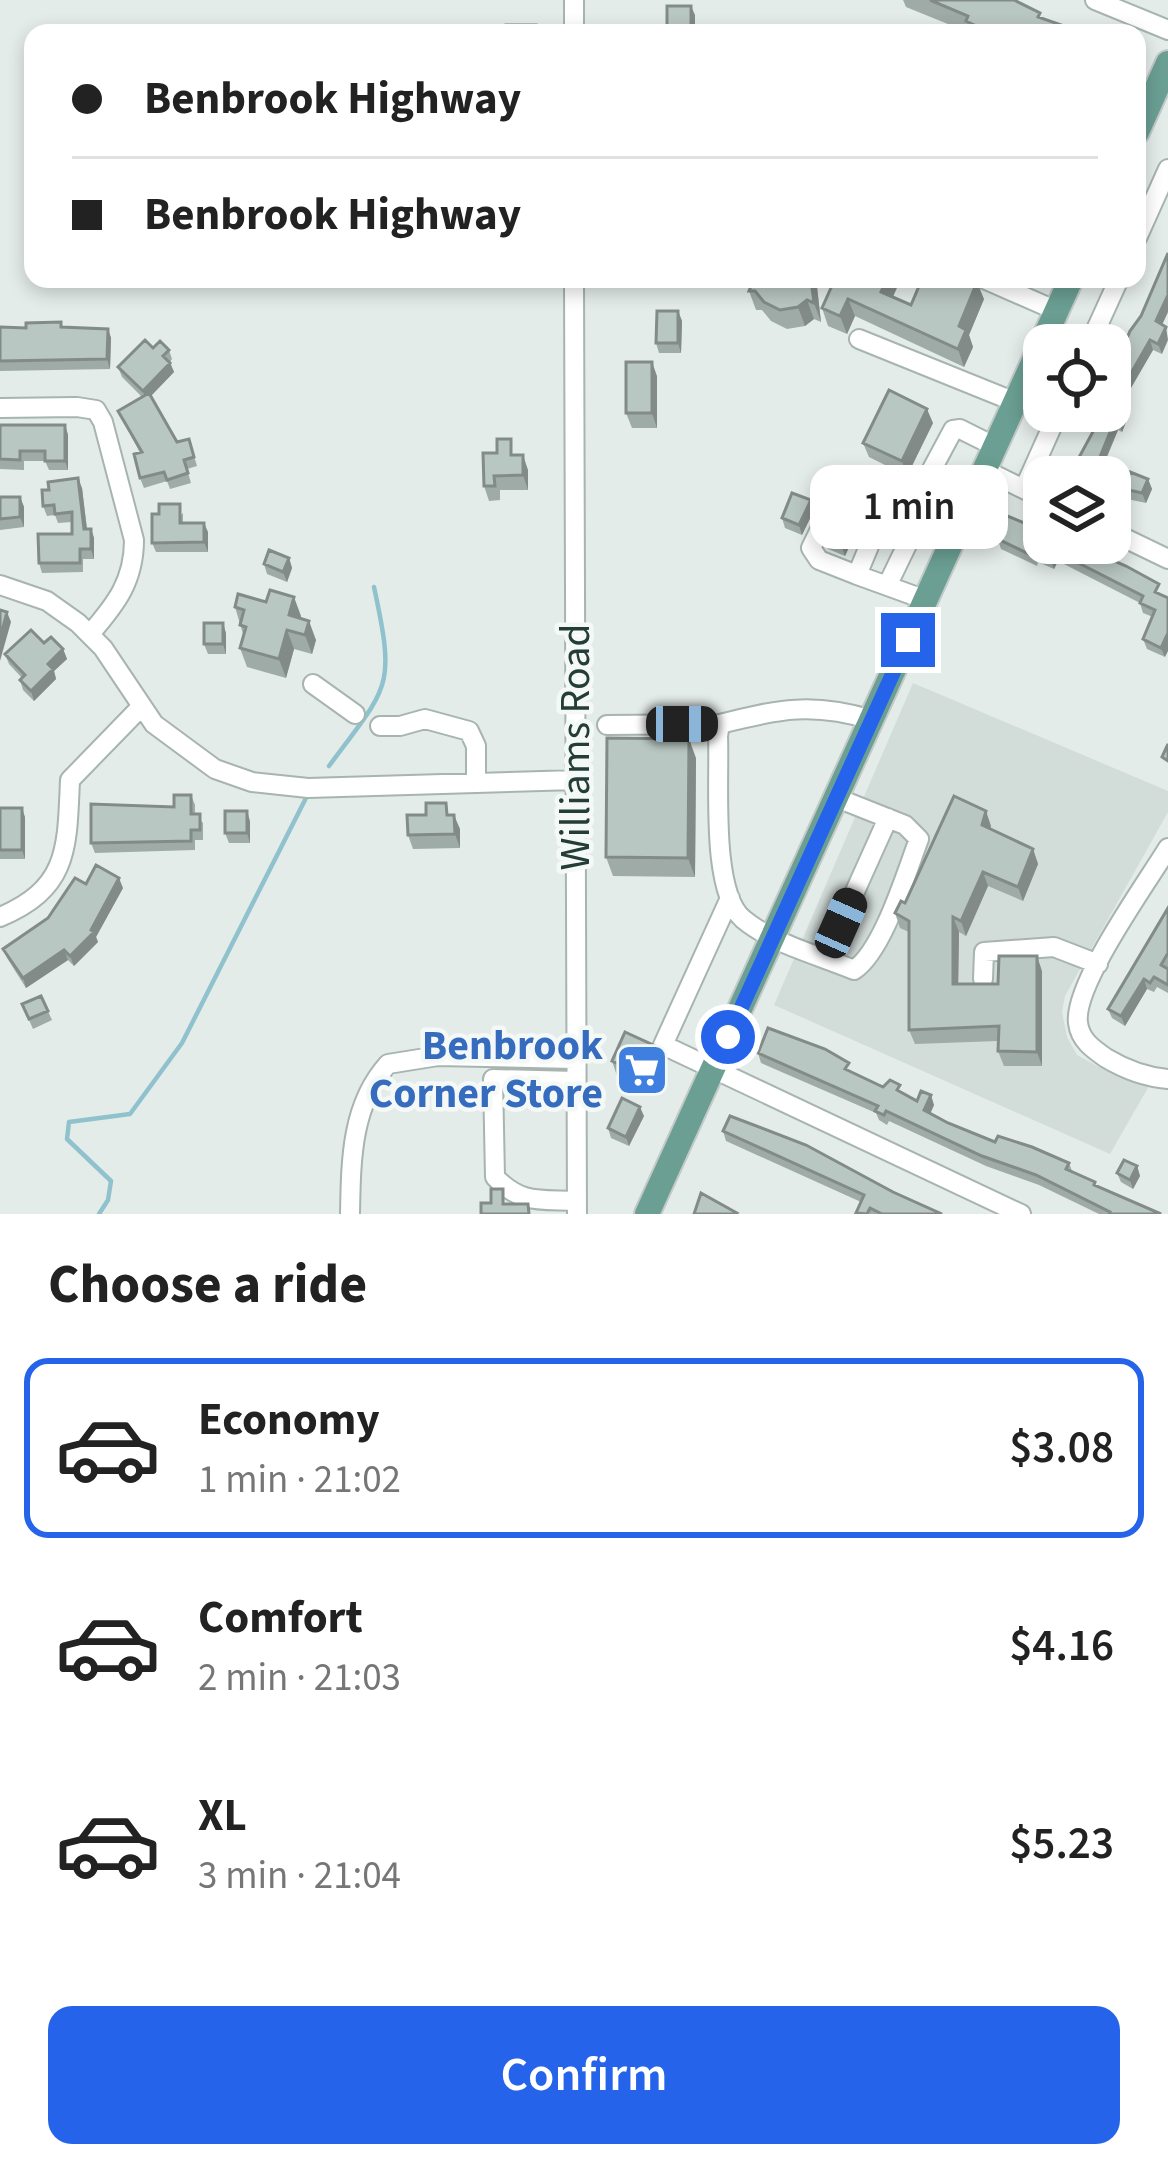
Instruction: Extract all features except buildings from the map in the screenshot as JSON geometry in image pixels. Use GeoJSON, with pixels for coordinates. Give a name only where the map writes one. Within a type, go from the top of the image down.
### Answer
{"type":"FeatureCollection","features":[{"type":"Feature","properties":{"kind":"main road"},"geometry":{"type":"LineString","coordinates":[[1146,112],[1168,63]]}},
{"type":"Feature","properties":{"kind":"main road"},"geometry":{"type":"LineString","coordinates":[[647,1214],[1067,288]]}},
{"type":"Feature","properties":{"kind":"street"},"geometry":{"type":"LineString","coordinates":[[1095,0],[1122,5],[1168,30]]}},
{"type":"Feature","properties":{"kind":"street"},"geometry":{"type":"LineString","coordinates":[[1146,218],[1168,169]]}},
{"type":"Feature","properties":{"kind":"street","name":"Williams Road"},"geometry":{"type":"LineString","coordinates":[[574,288],[577,1208]]}},
{"type":"Feature","properties":{"kind":"street"},"geometry":{"type":"LineString","coordinates":[[1005,288],[1057,311]]}},
{"type":"Feature","properties":{"kind":"street"},"geometry":{"type":"LineString","coordinates":[[1099,324],[1115,288]]}},
{"type":"Feature","properties":{"kind":"street"},"geometry":{"type":"LineString","coordinates":[[859,339],[1015,403]]}},
{"type":"Feature","properties":{"kind":"street"},"geometry":{"type":"LineString","coordinates":[[0,408],[77,406],[96,410],[103,422],[134,540],[134,559],[129,584],[89,634]]}},
{"type":"Feature","properties":{"kind":"street"},"geometry":{"type":"LineString","coordinates":[[971,500],[934,484],[931,470],[953,430],[960,429],[1023,488]]}},
{"type":"Feature","properties":{"kind":"street"},"geometry":{"type":"LineString","coordinates":[[926,600],[819,560],[811,548],[843,482],[954,538]]}},
{"type":"Feature","properties":{"kind":"street"},"geometry":{"type":"LineString","coordinates":[[856,575],[887,503]]}},
{"type":"Feature","properties":{"kind":"street"},"geometry":{"type":"LineString","coordinates":[[888,584],[918,522]]}},
{"type":"Feature","properties":{"kind":"street"},"geometry":{"type":"LineString","coordinates":[[1131,542],[1168,560]]}},
{"type":"Feature","properties":{"kind":"street"},"geometry":{"type":"LineString","coordinates":[[0,585],[47,601],[89,634],[140,708],[178,745],[214,769],[267,786],[576,780]]}},
{"type":"Feature","properties":{"kind":"street"},"geometry":{"type":"LineString","coordinates":[[313,684],[355,714]]}},
{"type":"Feature","properties":{"kind":"street"},"geometry":{"type":"LineString","coordinates":[[0,917],[31,904],[57,875],[67,841],[70,780],[140,708]]}},
{"type":"Feature","properties":{"kind":"street"},"geometry":{"type":"LineString","coordinates":[[607,725],[720,724],[778,710],[835,709],[872,720]]}},
{"type":"Feature","properties":{"kind":"street"},"geometry":{"type":"LineString","coordinates":[[380,725],[400,726],[425,719],[469,731],[476,746],[476,781]]}},
{"type":"Feature","properties":{"kind":"street"},"geometry":{"type":"LineString","coordinates":[[720,724],[723,874],[739,916],[776,938],[854,970],[860,967],[894,902],[919,839],[916,832],[837,798]]}},
{"type":"Feature","properties":{"kind":"street"},"geometry":{"type":"LineString","coordinates":[[825,958],[888,818]]}},
{"type":"Feature","properties":{"kind":"street"},"geometry":{"type":"LineString","coordinates":[[1168,848],[1098,964],[1080,1000],[1077,1018],[1088,1046],[1131,1072],[1168,1079]]}},
{"type":"Feature","properties":{"kind":"street"},"geometry":{"type":"LineString","coordinates":[[730,898],[662,1045],[1021,1214]]}},
{"type":"Feature","properties":{"kind":"street"},"geometry":{"type":"LineString","coordinates":[[982,979],[984,952],[1054,947],[1098,964]]}},
{"type":"Feature","properties":{"kind":"street"},"geometry":{"type":"LineString","coordinates":[[350,1214],[350,1159],[364,1098],[388,1064],[438,1056],[575,1059]]}},
{"type":"Feature","properties":{"kind":"street"},"geometry":{"type":"LineString","coordinates":[[576,1082],[494,1079],[495,1177],[511,1194],[577,1208]]}},
{"type":"Feature","properties":{"kind":"shaded area"},"geometry":{"type":"Polygon","coordinates":[[[913,683],[1168,791],[1168,812],[1065,996],[1062,1012],[1077,1055],[1112,1074],[1149,1086],[1110,1154],[774,1005],[913,683]]]}},
{"type":"Feature","properties":{"kind":"waterway"},"geometry":{"type":"LineString","coordinates":[[329,766],[382,684],[385,647],[374,587]]}},
{"type":"Feature","properties":{"kind":"waterway"},"geometry":{"type":"LineString","coordinates":[[99,1214],[108,1200],[111,1181],[67,1139],[69,1122],[130,1114],[182,1043],[306,798]]}},
{"type":"Feature","properties":{"kind":"place","name":"Benbrook Corner Store"},"geometry":{"type":"Point","coordinates":[642,1070]}},
{"type":"Feature","properties":{"kind":"route"},"geometry":{"type":"LineString","coordinates":[[728,1037],[908,640]]}}]}
